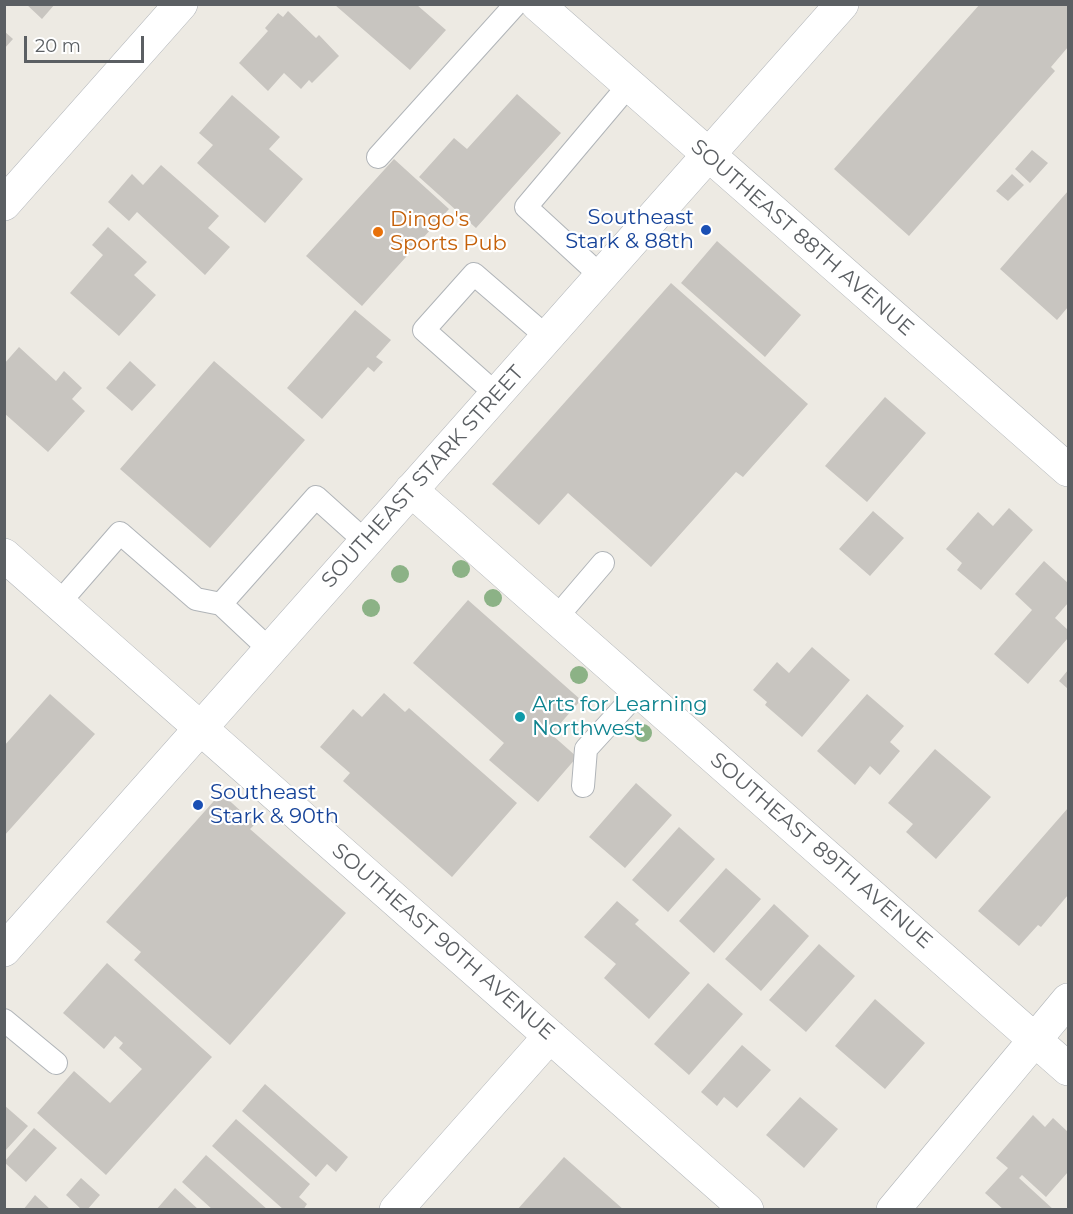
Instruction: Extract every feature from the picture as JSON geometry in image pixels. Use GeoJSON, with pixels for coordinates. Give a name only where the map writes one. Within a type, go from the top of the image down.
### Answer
{"type":"FeatureCollection","features":[{"type":"Feature","properties":{"kind":"street"},"geometry":{"type":"LineString","coordinates":[[4,204],[182,4]]}},
{"type":"Feature","properties":{"kind":"street","name":"SOUTHEAST 88TH AVENUE"},"geometry":{"type":"LineString","coordinates":[[537,4],[707,156],[1068,470]]}},
{"type":"Feature","properties":{"kind":"street","name":"SOUTHEAST STARK STREET"},"geometry":{"type":"LineString","coordinates":[[4,950],[842,4]]}},
{"type":"Feature","properties":{"kind":"street","name":"SOUTHEAST 89TH AVENUE"},"geometry":{"type":"LineString","coordinates":[[411,490],[1068,1069]]}},
{"type":"Feature","properties":{"kind":"street","name":"SOUTHEAST 90TH AVENUE"},"geometry":{"type":"LineString","coordinates":[[4,555],[747,1209]]}},
{"type":"Feature","properties":{"kind":"street"},"geometry":{"type":"LineString","coordinates":[[893,1209],[1068,1000]]}},
{"type":"Feature","properties":{"kind":"street"},"geometry":{"type":"LineString","coordinates":[[396,1209],[550,1036]]}},
{"type":"Feature","properties":{"kind":"lane"},"geometry":{"type":"LineString","coordinates":[[378,157],[516,4]]}},
{"type":"Feature","properties":{"kind":"lane"},"geometry":{"type":"LineString","coordinates":[[601,276],[526,207],[628,86]]}},
{"type":"Feature","properties":{"kind":"lane"},"geometry":{"type":"LineString","coordinates":[[496,394],[423,330],[474,274],[547,337]]}},
{"type":"Feature","properties":{"kind":"lane"},"geometry":{"type":"LineString","coordinates":[[221,604],[316,497],[366,542]]}},
{"type":"Feature","properties":{"kind":"lane"},"geometry":{"type":"LineString","coordinates":[[58,603],[120,533],[196,599],[221,604],[270,650]]}},
{"type":"Feature","properties":{"kind":"lane"},"geometry":{"type":"LineString","coordinates":[[556,618],[603,562]]}},
{"type":"Feature","properties":{"kind":"lane"},"geometry":{"type":"LineString","coordinates":[[583,786],[586,749],[639,691]]}},
{"type":"Feature","properties":{"kind":"lane"},"geometry":{"type":"LineString","coordinates":[[4,1020],[56,1063]]}},
{"type":"Feature","properties":{"kind":"building"},"geometry":{"type":"Polygon","coordinates":[[[26,4],[55,4],[42,19],[26,4]]]}},
{"type":"Feature","properties":{"kind":"building"},"geometry":{"type":"Polygon","coordinates":[[[980,4],[1068,4],[1068,47],[1051,67],[1055,71],[909,236],[834,169],[980,4]]]}},
{"type":"Feature","properties":{"kind":"building"},"geometry":{"type":"Polygon","coordinates":[[[335,5],[417,5],[446,30],[410,70],[335,5]]]}},
{"type":"Feature","properties":{"kind":"building"},"geometry":{"type":"Polygon","coordinates":[[[288,11],[316,38],[319,35],[339,56],[312,83],[309,80],[301,89],[284,73],[268,91],[239,63],[268,31],[265,28],[278,13],[283,17],[288,11]]]}},
{"type":"Feature","properties":{"kind":"building"},"geometry":{"type":"Polygon","coordinates":[[[4,31],[13,39],[4,49],[4,31]]]}},
{"type":"Feature","properties":{"kind":"building"},"geometry":{"type":"Polygon","coordinates":[[[517,94],[561,133],[476,228],[419,177],[454,138],[467,149],[517,94]]]}},
{"type":"Feature","properties":{"kind":"building"},"geometry":{"type":"Polygon","coordinates":[[[232,95],[280,137],[269,149],[303,179],[265,223],[197,163],[213,145],[199,133],[232,95]]]}},
{"type":"Feature","properties":{"kind":"building"},"geometry":{"type":"Polygon","coordinates":[[[1032,150],[1048,163],[1030,183],[1015,169],[1032,150]]]}},
{"type":"Feature","properties":{"kind":"building","name":"Dingo's Sports Pub"},"geometry":{"type":"Polygon","coordinates":[[[394,159],[449,209],[362,306],[306,256],[394,159]]]}},
{"type":"Feature","properties":{"kind":"building"},"geometry":{"type":"Polygon","coordinates":[[[161,165],[219,216],[208,228],[230,247],[205,275],[137,212],[129,221],[108,202],[132,174],[143,185],[161,165]]]}},
{"type":"Feature","properties":{"kind":"building"},"geometry":{"type":"Polygon","coordinates":[[[1012,174],[1024,185],[1008,201],[996,191],[1012,174]]]}},
{"type":"Feature","properties":{"kind":"building"},"geometry":{"type":"Polygon","coordinates":[[[1068,191],[1068,307],[1057,320],[1000,269],[1068,191]]]}},
{"type":"Feature","properties":{"kind":"building"},"geometry":{"type":"Polygon","coordinates":[[[108,227],[147,262],[134,275],[156,295],[119,336],[70,293],[103,255],[92,245],[108,227]]]}},
{"type":"Feature","properties":{"kind":"building"},"geometry":{"type":"Polygon","coordinates":[[[717,241],[801,315],[765,357],[681,283],[717,241]]]}},
{"type":"Feature","properties":{"kind":"building"},"geometry":{"type":"Polygon","coordinates":[[[671,283],[808,404],[743,477],[736,472],[651,567],[568,493],[539,525],[492,484],[671,283]]]}},
{"type":"Feature","properties":{"kind":"building"},"geometry":{"type":"Polygon","coordinates":[[[355,310],[391,340],[376,357],[383,362],[374,372],[368,367],[322,419],[287,388],[355,310]]]}},
{"type":"Feature","properties":{"kind":"building"},"geometry":{"type":"Polygon","coordinates":[[[19,347],[56,381],[64,371],[82,388],[72,399],[85,411],[48,452],[4,413],[4,364],[19,347]]]}},
{"type":"Feature","properties":{"kind":"building"},"geometry":{"type":"Polygon","coordinates":[[[130,361],[156,385],[132,411],[106,388],[130,361]]]}},
{"type":"Feature","properties":{"kind":"building"},"geometry":{"type":"Polygon","coordinates":[[[214,361],[305,440],[210,548],[120,469],[214,361]]]}},
{"type":"Feature","properties":{"kind":"building"},"geometry":{"type":"Polygon","coordinates":[[[885,397],[926,433],[867,502],[825,466],[885,397]]]}},
{"type":"Feature","properties":{"kind":"building"},"geometry":{"type":"Polygon","coordinates":[[[1009,508],[1033,530],[981,590],[957,570],[962,563],[946,549],[978,512],[993,526],[1009,508]]]}},
{"type":"Feature","properties":{"kind":"building"},"geometry":{"type":"Polygon","coordinates":[[[873,511],[904,538],[870,576],[839,549],[873,511]]]}},
{"type":"Feature","properties":{"kind":"building"},"geometry":{"type":"Polygon","coordinates":[[[1044,561],[1068,583],[1068,603],[1055,618],[1068,630],[1068,638],[1028,684],[994,654],[1032,610],[1015,594],[1044,561]]]}},
{"type":"Feature","properties":{"kind":"building","name":"Arts for Learning Northwest"},"geometry":{"type":"Polygon","coordinates":[[[468,600],[581,700],[551,734],[577,757],[538,802],[489,760],[504,743],[413,663],[468,600]]]}},
{"type":"Feature","properties":{"kind":"building"},"geometry":{"type":"Polygon","coordinates":[[[812,647],[850,680],[802,737],[765,705],[767,702],[753,690],[777,662],[789,673],[812,647]]]}},
{"type":"Feature","properties":{"kind":"building"},"geometry":{"type":"Polygon","coordinates":[[[1068,670],[1068,689],[1059,681],[1068,670]]]}},
{"type":"Feature","properties":{"kind":"building"},"geometry":{"type":"Polygon","coordinates":[[[384,693],[405,712],[409,708],[517,803],[452,877],[343,781],[350,773],[320,747],[353,709],[362,717],[384,693]]]}},
{"type":"Feature","properties":{"kind":"building"},"geometry":{"type":"Polygon","coordinates":[[[50,694],[95,734],[4,836],[4,746],[50,694]]]}},
{"type":"Feature","properties":{"kind":"building"},"geometry":{"type":"Polygon","coordinates":[[[867,694],[904,726],[890,742],[900,751],[880,775],[870,766],[855,785],[817,751],[867,694]]]}},
{"type":"Feature","properties":{"kind":"building"},"geometry":{"type":"Polygon","coordinates":[[[935,749],[991,797],[936,859],[906,832],[913,824],[888,803],[935,749]]]}},
{"type":"Feature","properties":{"kind":"building"},"geometry":{"type":"Polygon","coordinates":[[[636,783],[672,815],[625,868],[589,837],[636,783]]]}},
{"type":"Feature","properties":{"kind":"building"},"geometry":{"type":"Polygon","coordinates":[[[221,793],[255,824],[250,829],[346,913],[230,1045],[134,960],[141,952],[106,922],[221,793]]]}},
{"type":"Feature","properties":{"kind":"building"},"geometry":{"type":"Polygon","coordinates":[[[1068,808],[1068,895],[1041,927],[1038,925],[1019,946],[978,911],[1068,808]]]}},
{"type":"Feature","properties":{"kind":"building"},"geometry":{"type":"Polygon","coordinates":[[[679,827],[715,859],[668,912],[632,880],[679,827]]]}},
{"type":"Feature","properties":{"kind":"building"},"geometry":{"type":"Polygon","coordinates":[[[726,868],[761,899],[714,953],[679,921],[726,868]]]}},
{"type":"Feature","properties":{"kind":"building"},"geometry":{"type":"Polygon","coordinates":[[[617,901],[639,920],[635,924],[690,973],[649,1019],[604,978],[616,964],[584,937],[617,901]]]}},
{"type":"Feature","properties":{"kind":"building"},"geometry":{"type":"Polygon","coordinates":[[[774,904],[809,936],[761,991],[725,959],[774,904]]]}},
{"type":"Feature","properties":{"kind":"building"},"geometry":{"type":"Polygon","coordinates":[[[819,944],[855,976],[806,1032],[769,1000],[819,944]]]}},
{"type":"Feature","properties":{"kind":"building"},"geometry":{"type":"Polygon","coordinates":[[[107,963],[212,1057],[106,1175],[37,1113],[74,1071],[110,1103],[142,1069],[119,1048],[123,1043],[115,1036],[104,1049],[63,1013],[107,963]]]}},
{"type":"Feature","properties":{"kind":"building"},"geometry":{"type":"Polygon","coordinates":[[[708,983],[743,1014],[689,1075],[654,1044],[708,983]]]}},
{"type":"Feature","properties":{"kind":"building"},"geometry":{"type":"Polygon","coordinates":[[[875,999],[925,1043],[885,1089],[835,1046],[875,999]]]}},
{"type":"Feature","properties":{"kind":"building"},"geometry":{"type":"Polygon","coordinates":[[[742,1045],[771,1070],[737,1108],[724,1097],[717,1106],[701,1092],[742,1045]]]}},
{"type":"Feature","properties":{"kind":"building"},"geometry":{"type":"Polygon","coordinates":[[[265,1084],[348,1157],[336,1172],[327,1164],[316,1177],[242,1111],[265,1084]]]}},
{"type":"Feature","properties":{"kind":"building"},"geometry":{"type":"Polygon","coordinates":[[[800,1097],[838,1129],[804,1168],[766,1135],[800,1097]]]}},
{"type":"Feature","properties":{"kind":"building"},"geometry":{"type":"Polygon","coordinates":[[[4,1105],[28,1126],[4,1152],[4,1105]]]}},
{"type":"Feature","properties":{"kind":"building"},"geometry":{"type":"Polygon","coordinates":[[[1033,1115],[1045,1127],[1053,1118],[1068,1132],[1068,1172],[1046,1197],[1022,1175],[1019,1178],[1054,1210],[1004,1210],[985,1193],[1008,1168],[996,1158],[1033,1115]]]}},
{"type":"Feature","properties":{"kind":"building"},"geometry":{"type":"Polygon","coordinates":[[[236,1119],[310,1184],[299,1197],[307,1204],[303,1210],[284,1210],[212,1146],[236,1119]]]}},
{"type":"Feature","properties":{"kind":"building"},"geometry":{"type":"Polygon","coordinates":[[[34,1128],[57,1148],[26,1182],[4,1162],[34,1128]]]}},
{"type":"Feature","properties":{"kind":"building"},"geometry":{"type":"Polygon","coordinates":[[[206,1155],[268,1210],[213,1210],[182,1182],[206,1155]]]}},
{"type":"Feature","properties":{"kind":"building"},"geometry":{"type":"Polygon","coordinates":[[[564,1157],[624,1210],[517,1210],[564,1157]]]}},
{"type":"Feature","properties":{"kind":"building"},"geometry":{"type":"Polygon","coordinates":[[[81,1178],[100,1195],[87,1210],[82,1210],[66,1195],[81,1178]]]}},
{"type":"Feature","properties":{"kind":"building"},"geometry":{"type":"Polygon","coordinates":[[[175,1188],[199,1210],[156,1210],[175,1188]]]}},
{"type":"Feature","properties":{"kind":"building"},"geometry":{"type":"Polygon","coordinates":[[[35,1195],[51,1210],[23,1210],[35,1195]]]}},
{"type":"Feature","properties":{"kind":"place","name":"Southeast Stark & 88th"},"geometry":{"type":"Point","coordinates":[706,230]}},
{"type":"Feature","properties":{"kind":"place","name":"Dingo's Sports Pub"},"geometry":{"type":"Point","coordinates":[378,232]}},
{"type":"Feature","properties":{"kind":"place","name":"Arts for Learning Northwest"},"geometry":{"type":"Point","coordinates":[520,717]}},
{"type":"Feature","properties":{"kind":"place","name":"Southeast Stark & 90th"},"geometry":{"type":"Point","coordinates":[198,805]}}]}
